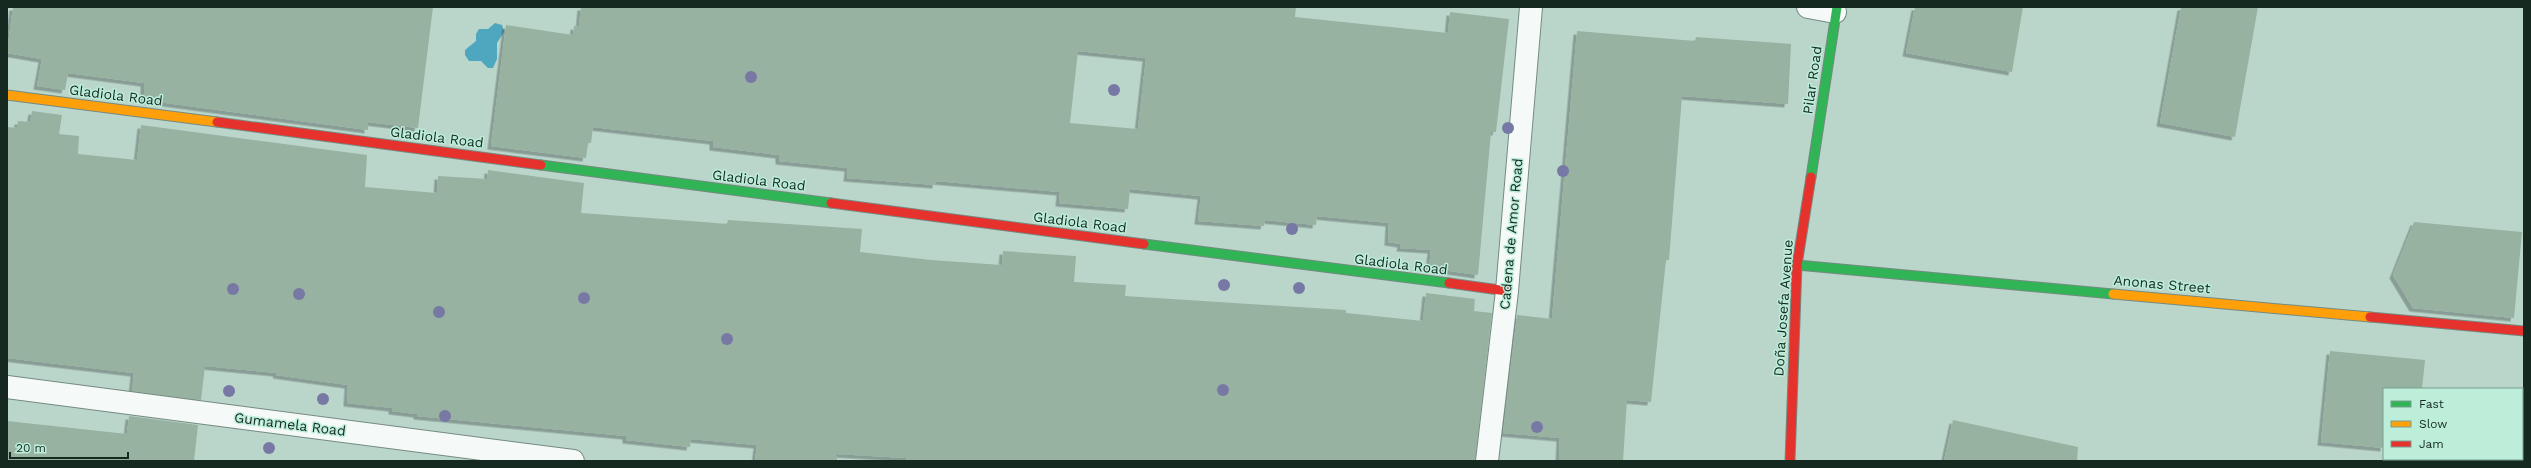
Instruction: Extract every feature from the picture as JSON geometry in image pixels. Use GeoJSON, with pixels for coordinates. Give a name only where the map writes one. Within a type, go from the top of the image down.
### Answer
{"type":"FeatureCollection","features":[{"type":"Feature","properties":{"kind":"street","name":"Cadena de Amor Road"},"geometry":{"type":"LineString","coordinates":[[1487,461],[1507,291],[1531,7]]}},
{"type":"Feature","properties":{"kind":"street"},"geometry":{"type":"LineString","coordinates":[[1808,7],[1836,10]]}},
{"type":"Feature","properties":{"kind":"street","name":"Pilar Road"},"geometry":{"type":"LineString","coordinates":[[1815,157],[1836,10]]}},
{"type":"Feature","properties":{"kind":"street","name":"Gladiola Road"},"geometry":{"type":"LineString","coordinates":[[7,95],[1507,291]]}},
{"type":"Feature","properties":{"kind":"street","name":"Doña Josefa Avenue"},"geometry":{"type":"LineString","coordinates":[[1790,461],[1797,265],[1815,157]]}},
{"type":"Feature","properties":{"kind":"street","name":"Anonas Street"},"geometry":{"type":"LineString","coordinates":[[1797,265],[2524,331]]}},
{"type":"Feature","properties":{"kind":"street","name":"Gumamela Road"},"geometry":{"type":"LineString","coordinates":[[7,387],[573,461]]}},
{"type":"Feature","properties":{"kind":"water"},"geometry":{"type":"Polygon","coordinates":[[[495,23],[502,25],[504,32],[497,43],[497,59],[493,68],[488,68],[481,61],[469,61],[465,55],[465,50],[476,41],[476,34],[479,29],[488,29],[495,23]]]}},
{"type":"Feature","properties":{"kind":"building"},"geometry":{"type":"Polygon","coordinates":[[[13,7],[433,7],[418,128],[368,122],[368,130],[144,100],[144,83],[68,73],[65,90],[37,86],[42,59],[7,53],[13,7]]]}},
{"type":"Feature","properties":{"kind":"building"},"geometry":{"type":"Polygon","coordinates":[[[581,7],[1296,7],[1295,17],[1448,33],[1450,12],[1509,19],[1496,132],[1491,132],[1478,275],[1429,268],[1431,250],[1400,248],[1401,244],[1388,242],[1389,223],[1317,216],[1316,225],[1265,220],[1264,226],[1198,221],[1201,196],[1130,189],[1128,209],[1059,203],[1060,192],[936,181],[936,185],[847,178],[848,168],[779,161],[779,155],[713,147],[713,141],[593,127],[591,143],[588,143],[586,158],[491,146],[506,25],[573,35],[574,26],[579,27],[581,7]],[[1078,51],[1070,123],[1138,129],[1146,58],[1078,51]]]}},
{"type":"Feature","properties":{"kind":"building"},"geometry":{"type":"Polygon","coordinates":[[[1915,7],[2023,7],[2012,72],[1906,53],[1915,7]]]}},
{"type":"Feature","properties":{"kind":"building"},"geometry":{"type":"Polygon","coordinates":[[[2181,7],[2258,7],[2235,137],[2160,123],[2181,7]]]}},
{"type":"Feature","properties":{"kind":"building"},"geometry":{"type":"Polygon","coordinates":[[[1577,31],[1695,41],[1696,37],[1791,44],[1788,104],[1682,96],[1669,260],[1666,260],[1651,402],[1627,400],[1623,461],[1559,461],[1560,438],[1503,433],[1517,315],[1552,319],[1577,31]]]}},
{"type":"Feature","properties":{"kind":"building"},"geometry":{"type":"Polygon","coordinates":[[[32,111],[62,115],[59,134],[79,136],[78,154],[137,160],[141,125],[367,155],[365,187],[437,193],[438,176],[487,179],[488,170],[584,183],[581,213],[727,224],[728,220],[862,229],[860,252],[931,260],[1002,265],[1003,251],[1076,256],[1074,282],[1126,285],[1125,296],[1346,310],[1346,313],[1423,321],[1426,293],[1475,299],[1474,311],[1492,313],[1475,461],[906,461],[907,458],[837,454],[837,461],[755,461],[757,445],[691,439],[690,447],[626,440],[626,436],[417,416],[417,414],[392,411],[392,408],[347,403],[348,385],[276,375],[277,373],[205,366],[201,400],[132,391],[134,373],[7,358],[7,127],[17,128],[18,121],[30,122],[32,111]]]}},
{"type":"Feature","properties":{"kind":"building"},"geometry":{"type":"Polygon","coordinates":[[[2414,222],[2522,232],[2514,318],[2413,308],[2393,275],[2414,222]]]}},
{"type":"Feature","properties":{"kind":"building"},"geometry":{"type":"Polygon","coordinates":[[[2330,351],[2425,360],[2422,388],[2383,388],[2383,448],[2321,442],[2330,351]]]}},
{"type":"Feature","properties":{"kind":"building"},"geometry":{"type":"Polygon","coordinates":[[[129,416],[198,425],[194,461],[7,461],[7,421],[127,434],[129,416]]]}},
{"type":"Feature","properties":{"kind":"building"},"geometry":{"type":"Polygon","coordinates":[[[1953,420],[2078,447],[2077,461],[1944,461],[1953,420]]]}},
{"type":"Feature","properties":{"kind":"traffic: fast"},"geometry":{"type":"LineString","coordinates":[[1811,177],[1837,7]]}},
{"type":"Feature","properties":{"kind":"traffic: fast"},"geometry":{"type":"LineString","coordinates":[[541,165],[831,203]]}},
{"type":"Feature","properties":{"kind":"traffic: fast"},"geometry":{"type":"LineString","coordinates":[[1144,244],[1449,283]]}},
{"type":"Feature","properties":{"kind":"traffic: fast"},"geometry":{"type":"LineString","coordinates":[[1797,265],[2113,294]]}},
{"type":"Feature","properties":{"kind":"traffic: slow"},"geometry":{"type":"LineString","coordinates":[[7,95],[217,122]]}},
{"type":"Feature","properties":{"kind":"traffic: slow"},"geometry":{"type":"LineString","coordinates":[[2113,294],[2370,317]]}},
{"type":"Feature","properties":{"kind":"traffic: jam"},"geometry":{"type":"LineString","coordinates":[[217,122],[541,165]]}},
{"type":"Feature","properties":{"kind":"traffic: jam"},"geometry":{"type":"LineString","coordinates":[[1790,461],[1797,265],[1811,177]]}},
{"type":"Feature","properties":{"kind":"traffic: jam"},"geometry":{"type":"LineString","coordinates":[[831,203],[1144,244]]}},
{"type":"Feature","properties":{"kind":"traffic: jam"},"geometry":{"type":"LineString","coordinates":[[1449,283],[1507,291]]}},
{"type":"Feature","properties":{"kind":"traffic: jam"},"geometry":{"type":"LineString","coordinates":[[2370,317],[2524,331]]}}]}
